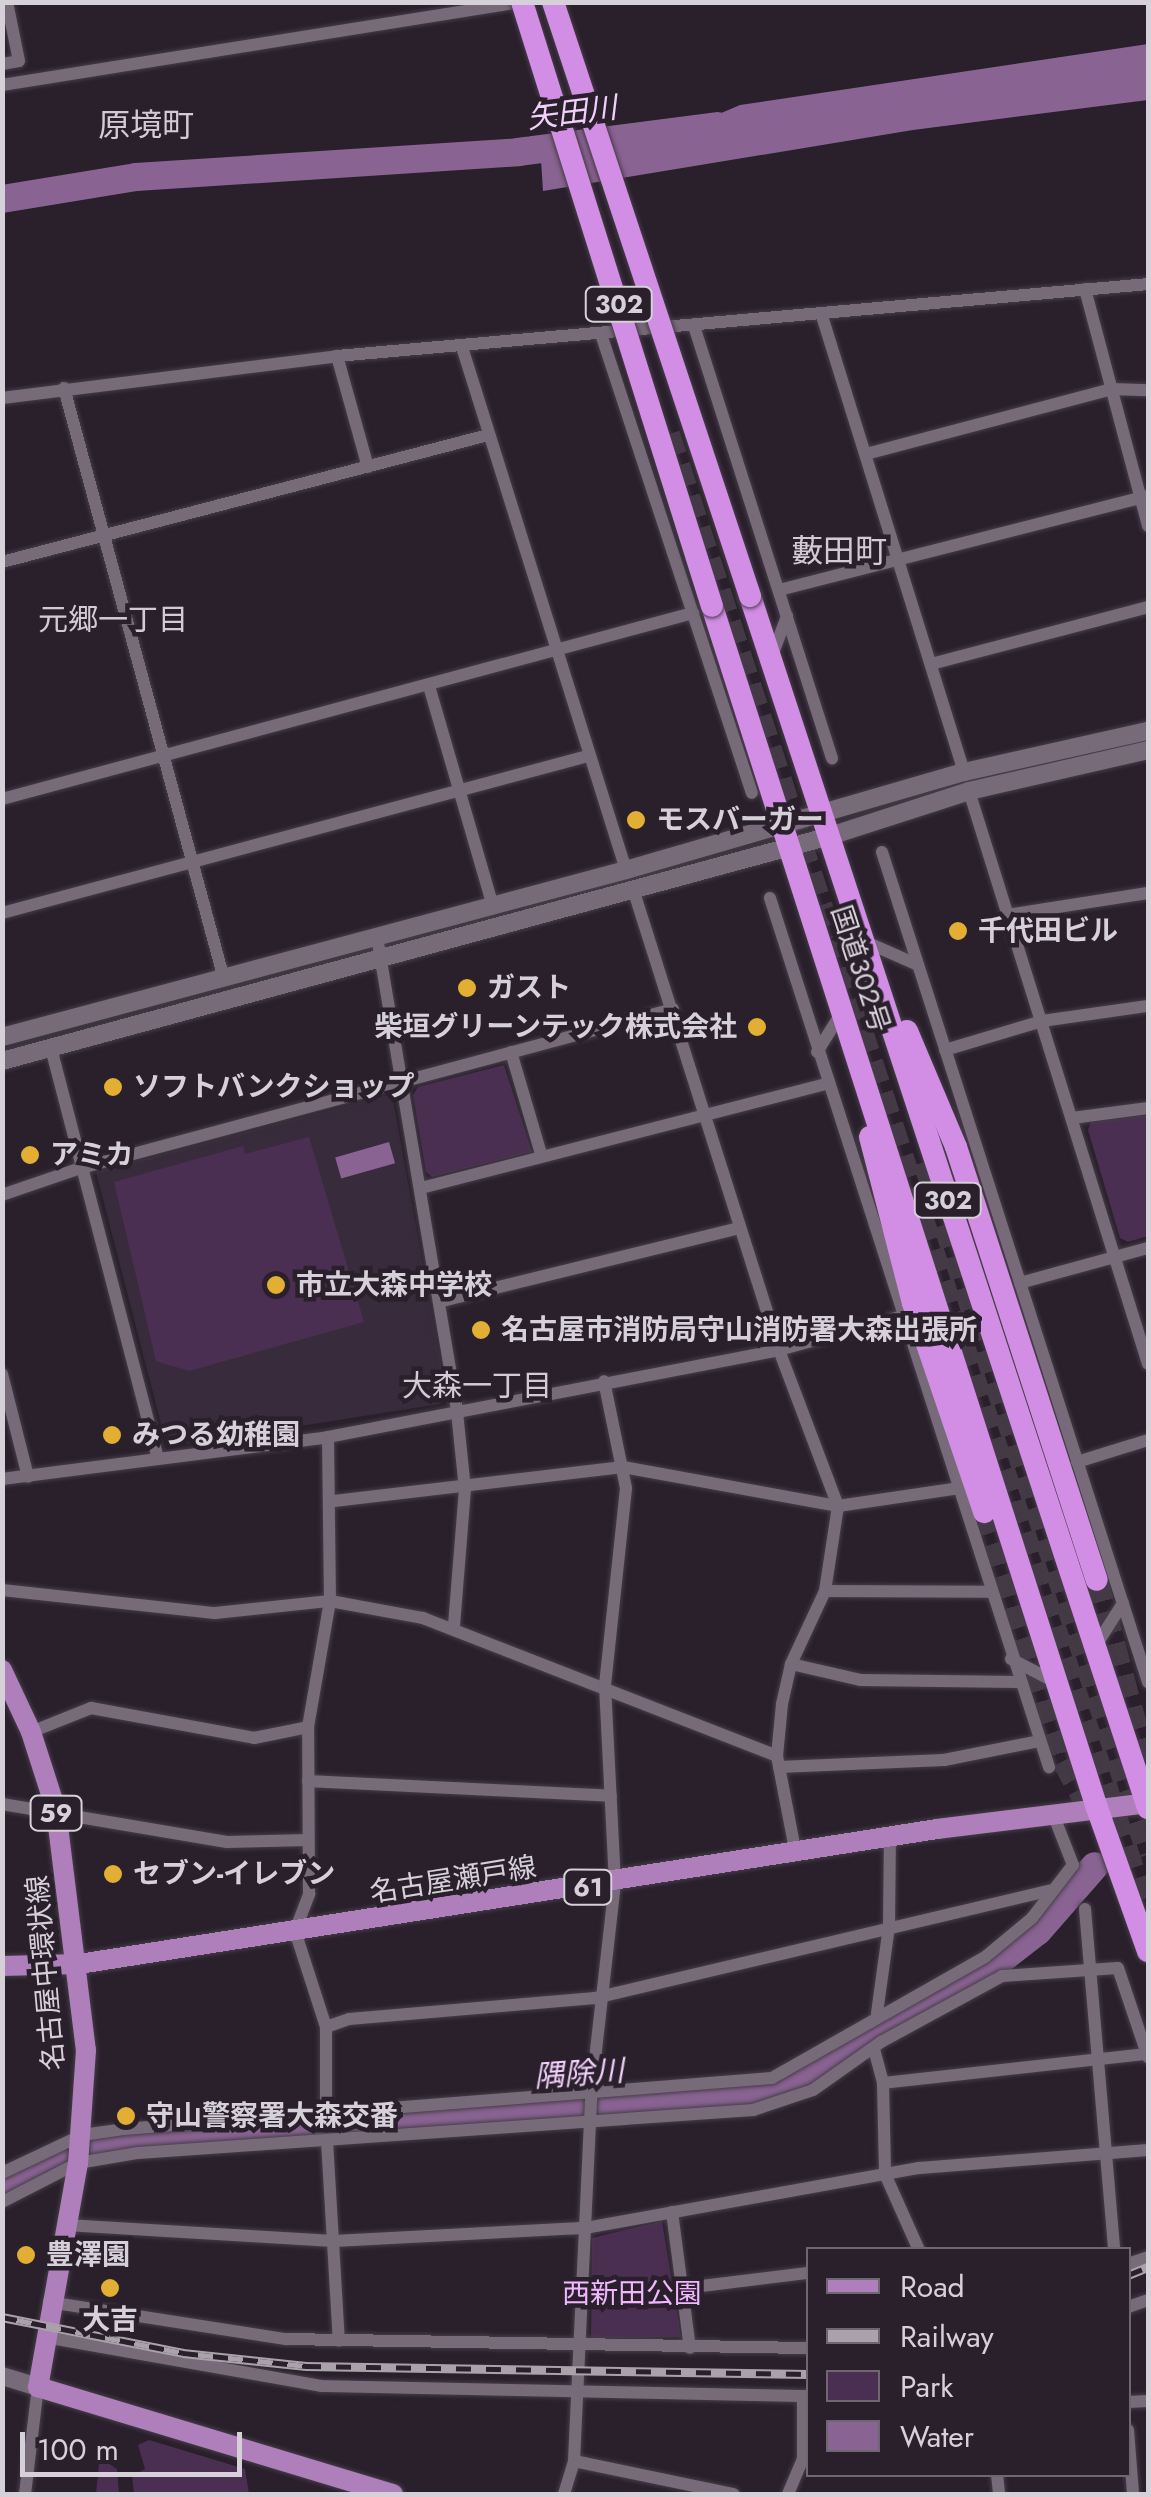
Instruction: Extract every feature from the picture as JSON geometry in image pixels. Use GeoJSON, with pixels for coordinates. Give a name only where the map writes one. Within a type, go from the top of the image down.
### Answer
{"type":"FeatureCollection","features":[{"type":"Feature","properties":{"kind":"highway","name":"国道302号"},"geometry":{"type":"LineString","coordinates":[[521,2],[744,740],[784,837],[1062,1685],[1097,1808],[1148,1951]]}},
{"type":"Feature","properties":{"kind":"highway","name":"国道302号"},"geometry":{"type":"LineString","coordinates":[[553,2],[1148,1805]]}},
{"type":"Feature","properties":{"kind":"highway"},"geometry":{"type":"LineString","coordinates":[[866,942],[956,1147],[1097,1580]]}},
{"type":"Feature","properties":{"kind":"highway"},"geometry":{"type":"LineString","coordinates":[[842,1012],[913,1303],[984,1512]]}},
{"type":"Feature","properties":{"kind":"main road","name":"名古屋中環状線"},"geometry":{"type":"LineString","coordinates":[[2,1670],[32,1732],[56,1810],[79,1964],[86,2050],[80,2149],[49,2302],[38,2387]]}},
{"type":"Feature","properties":{"kind":"main road","name":"名古屋瀬戸線"},"geometry":{"type":"LineString","coordinates":[[2,1966],[79,1964],[890,1837],[1097,1808],[1148,1805]]}},
{"type":"Feature","properties":{"kind":"main road"},"geometry":{"type":"LineString","coordinates":[[38,2387],[393,2494]]}},
{"type":"Feature","properties":{"kind":"street"},"geometry":{"type":"LineString","coordinates":[[2,64],[20,61],[7,2]]}},
{"type":"Feature","properties":{"kind":"street"},"geometry":{"type":"LineString","coordinates":[[2,85],[521,2]]}},
{"type":"Feature","properties":{"kind":"street"},"geometry":{"type":"LineString","coordinates":[[2,398],[337,356],[822,316],[1148,284]]}},
{"type":"Feature","properties":{"kind":"street"},"geometry":{"type":"LineString","coordinates":[[1086,289],[1144,496],[1148,526]]}},
{"type":"Feature","properties":{"kind":"street"},"geometry":{"type":"LineString","coordinates":[[822,316],[936,664],[964,772]]}},
{"type":"Feature","properties":{"kind":"street"},"geometry":{"type":"LineString","coordinates":[[694,326],[832,758]]}},
{"type":"Feature","properties":{"kind":"street"},"geometry":{"type":"LineString","coordinates":[[2,799],[558,652],[703,609],[600,334]]}},
{"type":"Feature","properties":{"kind":"street"},"geometry":{"type":"LineString","coordinates":[[462,347],[626,870]]}},
{"type":"Feature","properties":{"kind":"street"},"geometry":{"type":"LineString","coordinates":[[337,356],[368,466]]}},
{"type":"Feature","properties":{"kind":"street"},"geometry":{"type":"LineString","coordinates":[[64,388],[224,979]]}},
{"type":"Feature","properties":{"kind":"street"},"geometry":{"type":"LineString","coordinates":[[866,454],[1112,389],[1148,390]]}},
{"type":"Feature","properties":{"kind":"street"},"geometry":{"type":"LineString","coordinates":[[2,562],[488,436]]}},
{"type":"Feature","properties":{"kind":"street"},"geometry":{"type":"LineString","coordinates":[[778,590],[1144,496]]}},
{"type":"Feature","properties":{"kind":"street"},"geometry":{"type":"LineString","coordinates":[[936,664],[1148,607]]}},
{"type":"Feature","properties":{"kind":"street"},"geometry":{"type":"LineString","coordinates":[[771,658],[787,616]]}},
{"type":"Feature","properties":{"kind":"street"},"geometry":{"type":"LineString","coordinates":[[429,686],[493,906]]}},
{"type":"Feature","properties":{"kind":"street"},"geometry":{"type":"LineString","coordinates":[[2,1061],[633,890],[784,837],[822,813],[964,772],[1148,731]]}},
{"type":"Feature","properties":{"kind":"street"},"geometry":{"type":"LineString","coordinates":[[744,740],[752,793]]}},
{"type":"Feature","properties":{"kind":"street"},"geometry":{"type":"LineString","coordinates":[[2,1038],[626,870],[784,837],[830,836],[969,791],[1148,750]]}},
{"type":"Feature","properties":{"kind":"street"},"geometry":{"type":"LineString","coordinates":[[2,913],[588,756]]}},
{"type":"Feature","properties":{"kind":"street"},"geometry":{"type":"LineString","coordinates":[[969,791],[1148,1364]]}},
{"type":"Feature","properties":{"kind":"street"},"geometry":{"type":"LineString","coordinates":[[882,852],[1148,1682]]}},
{"type":"Feature","properties":{"kind":"street"},"geometry":{"type":"LineString","coordinates":[[633,890],[779,1350],[838,1506],[825,1591],[792,1664],[778,1762],[796,1854]]}},
{"type":"Feature","properties":{"kind":"street"},"geometry":{"type":"LineString","coordinates":[[1007,915],[1148,892]]}},
{"type":"Feature","properties":{"kind":"street"},"geometry":{"type":"LineString","coordinates":[[770,898],[826,1084],[1048,1767]]}},
{"type":"Feature","properties":{"kind":"street"},"geometry":{"type":"LineString","coordinates":[[377,937],[442,1301],[465,1489],[454,1625]]}},
{"type":"Feature","properties":{"kind":"street"},"geometry":{"type":"LineString","coordinates":[[866,942],[918,965]]}},
{"type":"Feature","properties":{"kind":"street"},"geometry":{"type":"LineString","coordinates":[[946,1050],[1042,1021],[1148,1006]]}},
{"type":"Feature","properties":{"kind":"street"},"geometry":{"type":"LineString","coordinates":[[2,1195],[80,1168],[672,1009]]}},
{"type":"Feature","properties":{"kind":"street"},"geometry":{"type":"LineString","coordinates":[[816,1052],[842,1012]]}},
{"type":"Feature","properties":{"kind":"street"},"geometry":{"type":"LineString","coordinates":[[51,1048],[158,1458]]}},
{"type":"Feature","properties":{"kind":"street"},"geometry":{"type":"LineString","coordinates":[[511,1052],[542,1157]]}},
{"type":"Feature","properties":{"kind":"street"},"geometry":{"type":"LineString","coordinates":[[422,1188],[826,1084]]}},
{"type":"Feature","properties":{"kind":"street"},"geometry":{"type":"LineString","coordinates":[[1072,1118],[1148,1108]]}},
{"type":"Feature","properties":{"kind":"street"},"geometry":{"type":"LineString","coordinates":[[442,1301],[739,1228]]}},
{"type":"Feature","properties":{"kind":"street"},"geometry":{"type":"LineString","coordinates":[[1020,1284],[1148,1248]]}},
{"type":"Feature","properties":{"kind":"street"},"geometry":{"type":"LineString","coordinates":[[2,1479],[328,1437],[779,1350],[903,1316]]}},
{"type":"Feature","properties":{"kind":"street"},"geometry":{"type":"LineString","coordinates":[[2,1374],[28,1477]]}},
{"type":"Feature","properties":{"kind":"street"},"geometry":{"type":"LineString","coordinates":[[564,2494],[574,2462],[591,2094],[615,1883],[606,1685],[623,1466],[604,1381]]}},
{"type":"Feature","properties":{"kind":"street"},"geometry":{"type":"LineString","coordinates":[[326,2113],[326,2027],[296,1931],[308,1894],[308,1728],[330,1601],[334,1502],[328,1437]]}},
{"type":"Feature","properties":{"kind":"street"},"geometry":{"type":"LineString","coordinates":[[1078,1462],[1148,1440]]}},
{"type":"Feature","properties":{"kind":"street"},"geometry":{"type":"LineString","coordinates":[[334,1502],[465,1489],[623,1466],[838,1506],[960,1488]]}},
{"type":"Feature","properties":{"kind":"street"},"geometry":{"type":"LineString","coordinates":[[2,1590],[215,1613],[330,1601],[454,1625],[606,1685],[778,1762],[944,1760],[1040,1741]]}},
{"type":"Feature","properties":{"kind":"street"},"geometry":{"type":"LineString","coordinates":[[825,1591],[990,1592]]}},
{"type":"Feature","properties":{"kind":"street"},"geometry":{"type":"LineString","coordinates":[[1094,1650],[1123,1602]]}},
{"type":"Feature","properties":{"kind":"street"},"geometry":{"type":"LineString","coordinates":[[1011,1660],[1062,1685]]}},
{"type":"Feature","properties":{"kind":"street"},"geometry":{"type":"LineString","coordinates":[[792,1664],[861,1680],[1018,1682]]}},
{"type":"Feature","properties":{"kind":"street"},"geometry":{"type":"LineString","coordinates":[[32,1732],[91,1708],[254,1738],[308,1728]]}},
{"type":"Feature","properties":{"kind":"street"},"geometry":{"type":"LineString","coordinates":[[308,1781],[611,1796]]}},
{"type":"Feature","properties":{"kind":"street"},"geometry":{"type":"LineString","coordinates":[[2,1804],[56,1810],[227,1842],[308,1840]]}},
{"type":"Feature","properties":{"kind":"street"},"geometry":{"type":"LineString","coordinates":[[2,2173],[80,2149],[326,2113],[758,2082],[805,2063],[877,2013],[985,1957],[1032,1918],[1072,1865],[1054,1814]]}},
{"type":"Feature","properties":{"kind":"street"},"geometry":{"type":"LineString","coordinates":[[877,2013],[890,1927],[890,1837]]}},
{"type":"Feature","properties":{"kind":"street"},"geometry":{"type":"LineString","coordinates":[[326,2027],[348,2019],[602,1996],[1053,1890]]}},
{"type":"Feature","properties":{"kind":"street"},"geometry":{"type":"LineString","coordinates":[[1086,1909],[1114,2247]]}},
{"type":"Feature","properties":{"kind":"street"},"geometry":{"type":"LineString","coordinates":[[2,2202],[80,2149],[138,2152],[327,2141],[590,2122],[783,2102],[1002,1976],[1090,1968],[1121,1972],[1148,2056],[883,2083]]}},
{"type":"Feature","properties":{"kind":"street"},"geometry":{"type":"LineString","coordinates":[[874,2048],[883,2083],[885,2174],[917,2247]]}},
{"type":"Feature","properties":{"kind":"street"},"geometry":{"type":"LineString","coordinates":[[327,2141],[339,2341]]}},
{"type":"Feature","properties":{"kind":"street"},"geometry":{"type":"LineString","coordinates":[[66,2225],[334,2241],[586,2228],[885,2174],[1109,2158],[1148,2150]]}},
{"type":"Feature","properties":{"kind":"street"},"geometry":{"type":"LineString","coordinates":[[672,2212],[690,2348]]}},
{"type":"Feature","properties":{"kind":"street"},"geometry":{"type":"LineString","coordinates":[[684,2288],[806,2272]]}},
{"type":"Feature","properties":{"kind":"street"},"geometry":{"type":"LineString","coordinates":[[49,2302],[231,2335],[339,2341],[806,2348]]}},
{"type":"Feature","properties":{"kind":"street"},"geometry":{"type":"LineString","coordinates":[[44,2337],[320,2386],[806,2396],[806,2442],[788,2494]]}},
{"type":"Feature","properties":{"kind":"street"},"geometry":{"type":"LineString","coordinates":[[2,2376],[38,2387],[25,2494]]}},
{"type":"Feature","properties":{"kind":"street"},"geometry":{"type":"LineString","coordinates":[[574,2462],[734,2494]]}},
{"type":"Feature","properties":{"kind":"street"},"geometry":{"type":"LineString","coordinates":[[1131,2462],[1134,2494]]}},
{"type":"Feature","properties":{"kind":"shaded area","name":"市立大森中学校"},"geometry":{"type":"Polygon","coordinates":[[[392,1094],[446,1393],[440,1404],[167,1447],[96,1172],[392,1094]]]}},
{"type":"Feature","properties":{"kind":"green space"},"geometry":{"type":"Polygon","coordinates":[[[504,1065],[532,1152],[432,1177],[426,1172],[413,1095],[418,1087],[504,1065]]]}},
{"type":"Feature","properties":{"kind":"green space"},"geometry":{"type":"Polygon","coordinates":[[[1148,1115],[1148,1236],[1128,1242],[1120,1238],[1088,1130],[1091,1122],[1148,1115]]]}},
{"type":"Feature","properties":{"kind":"green space"},"geometry":{"type":"Polygon","coordinates":[[[309,1137],[364,1322],[189,1371],[156,1361],[114,1182],[243,1146],[245,1154],[309,1137]]]}},
{"type":"Feature","properties":{"kind":"green space","name":"西新田公園"},"geometry":{"type":"Polygon","coordinates":[[[662,2221],[681,2337],[591,2339],[592,2238],[662,2221]]]}},
{"type":"Feature","properties":{"kind":"green space"},"geometry":{"type":"Polygon","coordinates":[[[149,2440],[245,2469],[249,2494],[134,2494],[132,2476],[145,2469],[138,2445],[149,2440]]]}},
{"type":"Feature","properties":{"kind":"green space"},"geometry":{"type":"Polygon","coordinates":[[[108,2463],[117,2469],[119,2494],[96,2494],[99,2464],[108,2463]]]}},
{"type":"Feature","properties":{"kind":"water","name":"矢田川"},"geometry":{"type":"Polygon","coordinates":[[[1148,44],[1148,100],[913,130],[543,191],[541,160],[658,140],[740,105],[1148,44]]]}},
{"type":"Feature","properties":{"kind":"water"},"geometry":{"type":"Polygon","coordinates":[[[389,1142],[395,1163],[341,1179],[335,1157],[389,1142]]]}},
{"type":"Feature","properties":{"kind":"waterway","name":"矢田川"},"geometry":{"type":"LineString","coordinates":[[2,199],[136,177],[518,152],[717,126]]}},
{"type":"Feature","properties":{"kind":"waterway","name":"隅除川"},"geometry":{"type":"LineString","coordinates":[[2,2187],[70,2152],[132,2137],[769,2093],[984,1973],[1038,1931],[1095,1866]]}},
{"type":"Feature","properties":{"kind":"tunnel"},"geometry":{"type":"LineString","coordinates":[[669,434],[1148,1915]]}},
{"type":"Feature","properties":{"kind":"tunnel"},"geometry":{"type":"LineString","coordinates":[[924,1162],[1148,1855]]}},
{"type":"Feature","properties":{"kind":"tunnel"},"geometry":{"type":"LineString","coordinates":[[984,1512],[1063,1761],[1094,1819]]}},
{"type":"Feature","properties":{"kind":"tunnel"},"geometry":{"type":"LineString","coordinates":[[1097,1580],[1148,1769]]}},
{"type":"Feature","properties":{"kind":"railway"},"geometry":{"type":"LineString","coordinates":[[1131,2274],[1148,2267]]}},
{"type":"Feature","properties":{"kind":"railway"},"geometry":{"type":"LineString","coordinates":[[2,2317],[183,2353],[306,2366],[806,2374]]}},
{"type":"Feature","properties":{"kind":"place","name":"モスバーガー"},"geometry":{"type":"Point","coordinates":[636,820]}},
{"type":"Feature","properties":{"kind":"place","name":"千代田ビル"},"geometry":{"type":"Point","coordinates":[958,931]}},
{"type":"Feature","properties":{"kind":"place","name":"ガスト"},"geometry":{"type":"Point","coordinates":[467,988]}},
{"type":"Feature","properties":{"kind":"place","name":"柴垣グリーンテック株式会社"},"geometry":{"type":"Point","coordinates":[757,1027]}},
{"type":"Feature","properties":{"kind":"place","name":"ソフトバンクショップ"},"geometry":{"type":"Point","coordinates":[113,1087]}},
{"type":"Feature","properties":{"kind":"place","name":"アミカ"},"geometry":{"type":"Point","coordinates":[30,1155]}},
{"type":"Feature","properties":{"kind":"place","name":"市立大森中学校"},"geometry":{"type":"Point","coordinates":[276,1285]}},
{"type":"Feature","properties":{"kind":"place","name":"名古屋市消防局守山消防署大森出張所"},"geometry":{"type":"Point","coordinates":[481,1330]}},
{"type":"Feature","properties":{"kind":"place","name":"みつる幼稚園"},"geometry":{"type":"Point","coordinates":[112,1435]}},
{"type":"Feature","properties":{"kind":"place","name":"セブン-イレブン"},"geometry":{"type":"Point","coordinates":[113,1874]}},
{"type":"Feature","properties":{"kind":"place","name":"守山警察署大森交番"},"geometry":{"type":"Point","coordinates":[126,2116]}},
{"type":"Feature","properties":{"kind":"place","name":"豊澤園"},"geometry":{"type":"Point","coordinates":[26,2255]}},
{"type":"Feature","properties":{"kind":"place","name":"大吉"},"geometry":{"type":"Point","coordinates":[110,2288]}},
{"type":"Feature","properties":{"kind":"district","name":"原境町"},"geometry":{"type":"Point","coordinates":[146,125]}},
{"type":"Feature","properties":{"kind":"district","name":"藪田町"},"geometry":{"type":"Point","coordinates":[839,551]}},
{"type":"Feature","properties":{"kind":"district","name":"元郷一丁目"},"geometry":{"type":"Point","coordinates":[113,620]}},
{"type":"Feature","properties":{"kind":"district","name":"大森一丁目"},"geometry":{"type":"Point","coordinates":[477,1386]}}]}
